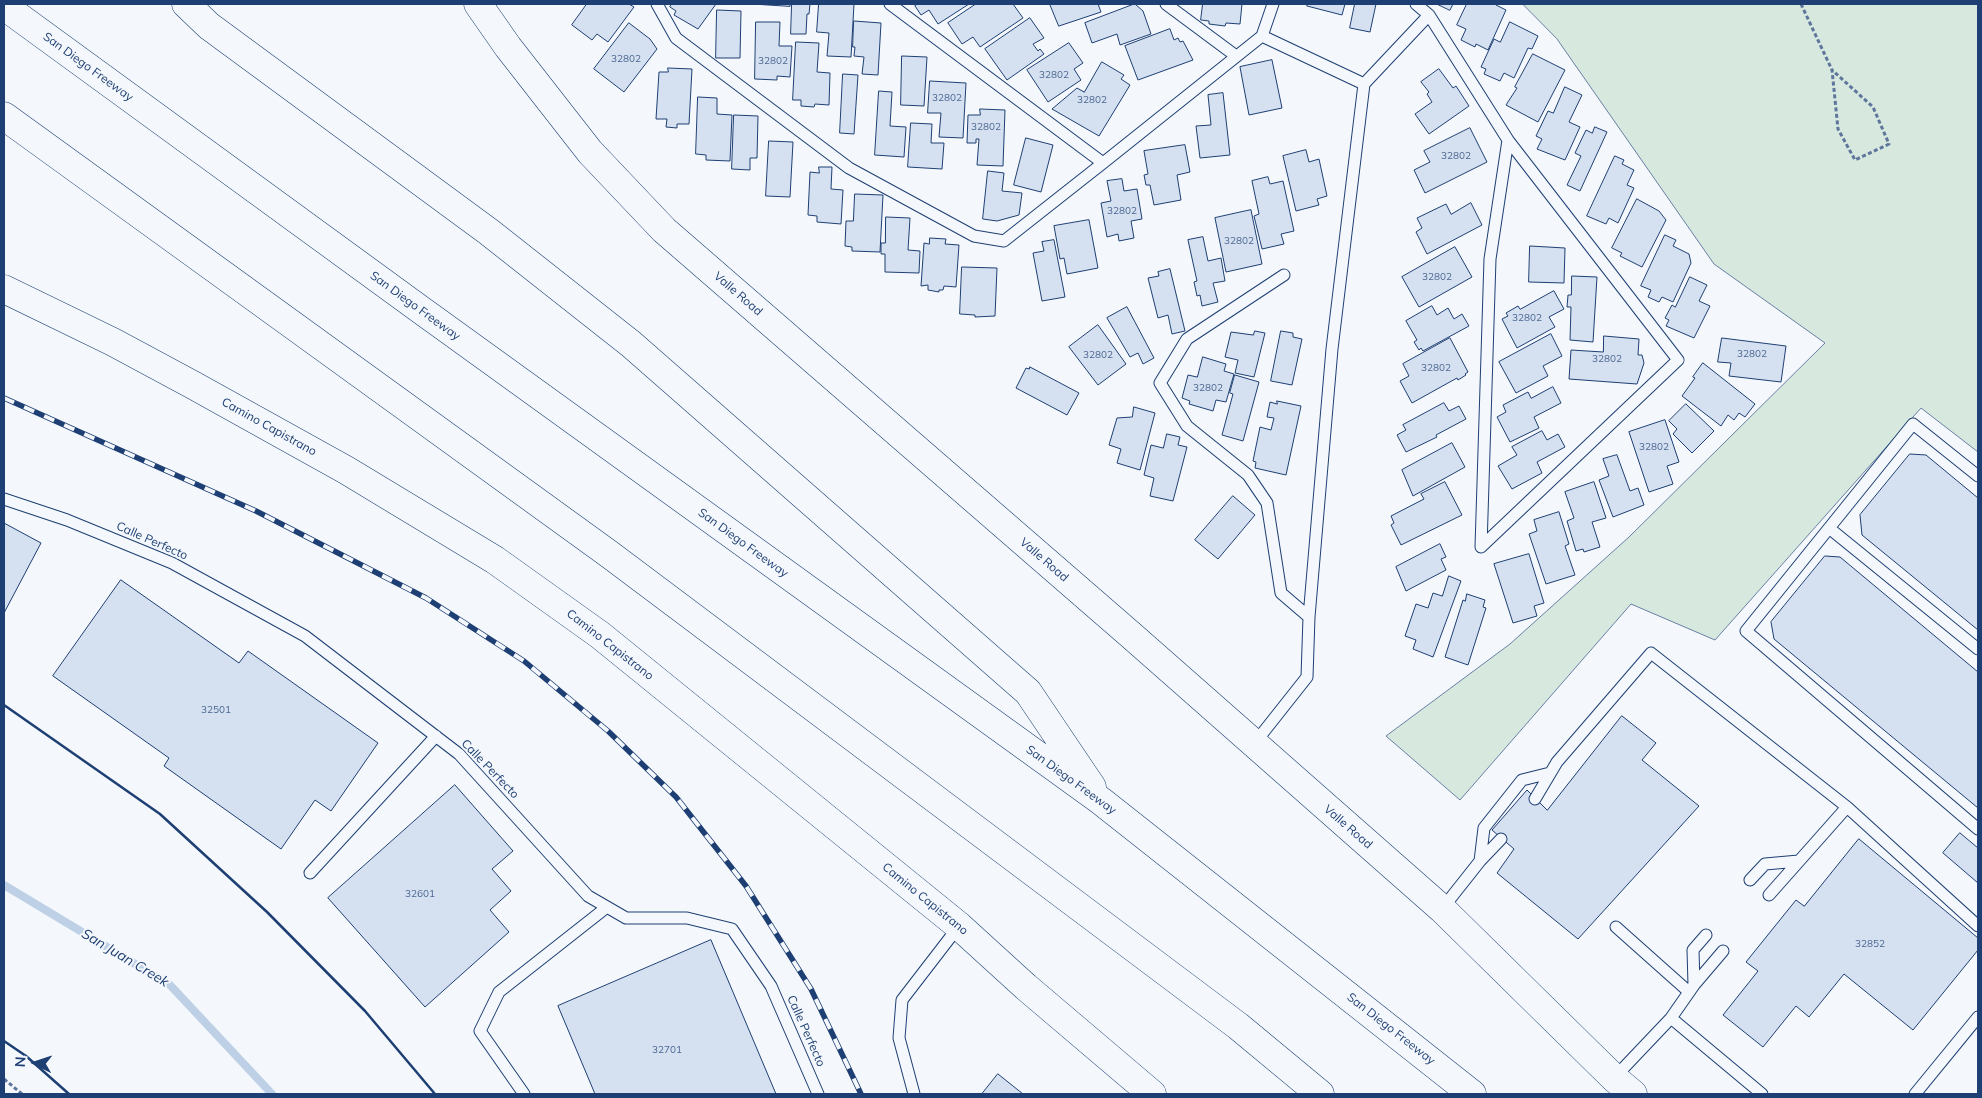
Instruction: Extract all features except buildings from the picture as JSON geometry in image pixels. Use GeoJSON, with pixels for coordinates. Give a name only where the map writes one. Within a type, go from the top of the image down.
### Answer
{"type":"FeatureCollection","features":[{"type":"Feature","properties":{"kind":"main road"},"geometry":{"type":"LineString","coordinates":[[186,4],[209,26],[496,238],[631,344],[1028,692],[1101,801]]}},
{"type":"Feature","properties":{"kind":"main road","name":"Valle Road"},"geometry":{"type":"LineString","coordinates":[[478,4],[508,47],[590,152],[664,230],[1442,909],[1624,1086]]}},
{"type":"Feature","properties":{"kind":"main road","name":"San Diego Freeway"},"geometry":{"type":"LineString","coordinates":[[4,6],[420,310],[1101,801],[1472,1094]]}},
{"type":"Feature","properties":{"kind":"main road"},"geometry":{"type":"LineString","coordinates":[[4,116],[625,566],[1238,1026],[1320,1094]]}},
{"type":"Feature","properties":{"kind":"main road","name":"Camino Capistrano"},"geometry":{"type":"LineString","coordinates":[[4,289],[113,342],[202,390],[346,470],[495,560],[600,635],[959,926],[1026,987],[1152,1094]]}},
{"type":"Feature","properties":{"kind":"lane"},"geometry":{"type":"LineString","coordinates":[[657,4],[676,38],[850,168],[974,236],[1004,241],[1262,36],[1273,4]]}},
{"type":"Feature","properties":{"kind":"lane"},"geometry":{"type":"LineString","coordinates":[[890,4],[1103,163]]}},
{"type":"Feature","properties":{"kind":"lane"},"geometry":{"type":"LineString","coordinates":[[1166,4],[1236,56]]}},
{"type":"Feature","properties":{"kind":"lane"},"geometry":{"type":"LineString","coordinates":[[1416,4],[1429,15],[1508,140],[1678,360],[1482,547],[1490,259],[1508,140]]}},
{"type":"Feature","properties":{"kind":"lane"},"geometry":{"type":"LineString","coordinates":[[1254,744],[1307,677],[1310,617],[1332,349],[1364,84],[1429,15]]}},
{"type":"Feature","properties":{"kind":"lane"},"geometry":{"type":"LineString","coordinates":[[1262,36],[1364,84]]}},
{"type":"Feature","properties":{"kind":"lane"},"geometry":{"type":"LineString","coordinates":[[1284,275],[1188,340],[1160,384],[1187,426],[1248,475],[1267,503],[1281,593],[1310,617]]}},
{"type":"Feature","properties":{"kind":"lane"},"geometry":{"type":"LineString","coordinates":[[1978,476],[1913,424],[1746,631],[1978,829]]}},
{"type":"Feature","properties":{"kind":"lane","name":"Calle Perfecto"},"geometry":{"type":"LineString","coordinates":[[4,499],[67,520],[172,563],[305,636],[459,754],[588,896],[626,918],[687,918],[732,929],[771,986],[818,1094]]}},
{"type":"Feature","properties":{"kind":"lane"},"geometry":{"type":"LineString","coordinates":[[1829,528],[1978,649]]}},
{"type":"Feature","properties":{"kind":"lane"},"geometry":{"type":"LineString","coordinates":[[1534,799],[1557,762],[1651,653],[1847,807],[1978,926]]}},
{"type":"Feature","properties":{"kind":"lane"},"geometry":{"type":"LineString","coordinates":[[310,873],[436,736]]}},
{"type":"Feature","properties":{"kind":"lane"},"geometry":{"type":"LineString","coordinates":[[1480,861],[1484,828],[1522,780],[1550,773]]}},
{"type":"Feature","properties":{"kind":"lane"},"geometry":{"type":"LineString","coordinates":[[1769,894],[1847,807]]}},
{"type":"Feature","properties":{"kind":"lane"},"geometry":{"type":"LineString","coordinates":[[1442,909],[1480,861],[1501,839]]}},
{"type":"Feature","properties":{"kind":"lane"},"geometry":{"type":"LineString","coordinates":[[1750,880],[1765,864],[1799,861]]}},
{"type":"Feature","properties":{"kind":"lane"},"geometry":{"type":"LineString","coordinates":[[524,1094],[480,1031],[499,992],[607,907]]}},
{"type":"Feature","properties":{"kind":"lane"},"geometry":{"type":"LineString","coordinates":[[914,1094],[899,1038],[902,1000],[959,926]]}},
{"type":"Feature","properties":{"kind":"lane"},"geometry":{"type":"LineString","coordinates":[[1616,927],[1692,988]]}},
{"type":"Feature","properties":{"kind":"lane"},"geometry":{"type":"LineString","coordinates":[[1692,988],[1693,950],[1706,935]]}},
{"type":"Feature","properties":{"kind":"lane"},"geometry":{"type":"LineString","coordinates":[[1624,1086],[1692,988],[1723,950]]}},
{"type":"Feature","properties":{"kind":"lane"},"geometry":{"type":"LineString","coordinates":[[1915,1094],[1978,1017]]}},
{"type":"Feature","properties":{"kind":"lane"},"geometry":{"type":"LineString","coordinates":[[1671,1018],[1762,1094]]}},
{"type":"Feature","properties":{"kind":"path"},"geometry":{"type":"LineString","coordinates":[[1801,4],[1832,70],[1838,129],[1855,160],[1889,144],[1873,107],[1832,70]]}},
{"type":"Feature","properties":{"kind":"path"},"geometry":{"type":"LineString","coordinates":[[4,1079],[22,1094]]}},
{"type":"Feature","properties":{"kind":"shaded area"},"geometry":{"type":"Polygon","coordinates":[[[1523,4],[1978,4],[1978,452],[1921,408],[1715,640],[1631,604],[1460,800],[1386,736],[1510,644],[1629,537],[1825,343],[1714,264],[1557,39],[1523,4]]]}},
{"type":"Feature","properties":{"kind":"waterway","name":"San Juan Creek"},"geometry":{"type":"LineString","coordinates":[[4,885],[170,985],[272,1094]]}},
{"type":"Feature","properties":{"kind":"railway"},"geometry":{"type":"LineString","coordinates":[[4,398],[256,511],[426,598],[524,661],[608,731],[676,797],[746,886],[811,989],[861,1094]]}},
{"type":"Feature","properties":{"kind":"wall"},"geometry":{"type":"LineString","coordinates":[[4,705],[160,814],[267,912],[365,1011],[435,1094]]}},
{"type":"Feature","properties":{"kind":"wall"},"geometry":{"type":"LineString","coordinates":[[4,1041],[26,1056],[69,1094]]}}]}
